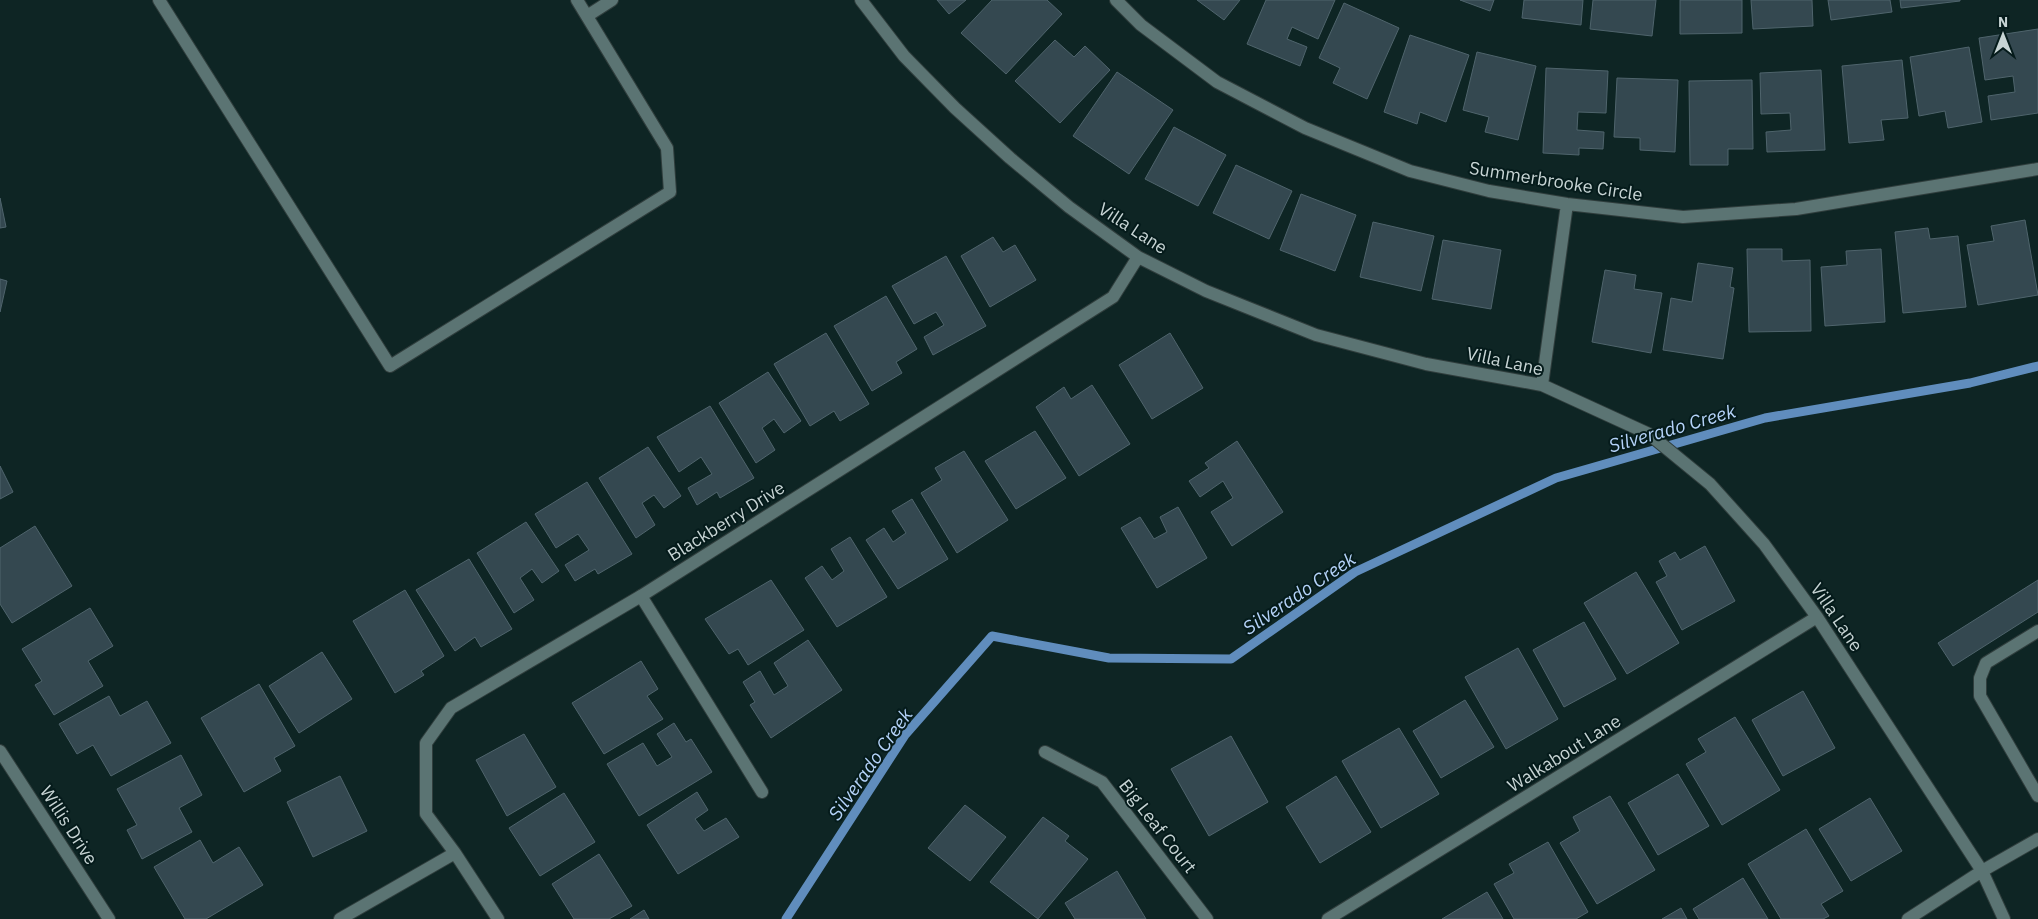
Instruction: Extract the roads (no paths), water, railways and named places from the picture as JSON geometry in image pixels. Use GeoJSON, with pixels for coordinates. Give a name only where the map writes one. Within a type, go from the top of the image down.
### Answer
{"type":"FeatureCollection","features":[{"type":"Feature","properties":{"kind":"street"},"geometry":{"type":"LineString","coordinates":[[159,0],[390,366],[670,192],[667,148],[577,0]]}},
{"type":"Feature","properties":{"kind":"street"},"geometry":{"type":"LineString","coordinates":[[587,16],[612,0]]}},
{"type":"Feature","properties":{"kind":"street","name":"Villa Lane"},"geometry":{"type":"LineString","coordinates":[[861,0],[904,56],[955,108],[1068,207],[1138,257],[1206,291],[1316,335],[1426,364],[1542,385],[1649,434],[1710,484],[1764,544],[1817,617],[1982,871],[2004,919]]}},
{"type":"Feature","properties":{"kind":"street","name":"Summerbrooke Circle"},"geometry":{"type":"LineString","coordinates":[[1116,0],[1141,24],[1217,82],[1306,128],[1410,171],[1489,192],[1567,204],[1683,217],[1787,210],[2038,169]]}},
{"type":"Feature","properties":{"kind":"street"},"geometry":{"type":"LineString","coordinates":[[1542,385],[1567,204]]}},
{"type":"Feature","properties":{"kind":"street","name":"Blackberry Drive"},"geometry":{"type":"LineString","coordinates":[[498,919],[455,853],[426,814],[426,743],[451,708],[641,596],[1113,297],[1138,257]]}},
{"type":"Feature","properties":{"kind":"street"},"geometry":{"type":"LineString","coordinates":[[641,596],[762,792]]}},
{"type":"Feature","properties":{"kind":"street","name":"Walkabout Lane"},"geometry":{"type":"LineString","coordinates":[[1328,919],[1817,617]]}},
{"type":"Feature","properties":{"kind":"street"},"geometry":{"type":"LineString","coordinates":[[2038,631],[1986,663],[1980,678],[1980,696],[2038,796]]}},
{"type":"Feature","properties":{"kind":"street","name":"Willis Drive"},"geometry":{"type":"LineString","coordinates":[[0,751],[109,919]]}},
{"type":"Feature","properties":{"kind":"street","name":"Big Leaf Court"},"geometry":{"type":"LineString","coordinates":[[1045,752],[1102,782],[1208,919]]}},
{"type":"Feature","properties":{"kind":"street"},"geometry":{"type":"LineString","coordinates":[[1908,919],[1982,871],[2038,839]]}},
{"type":"Feature","properties":{"kind":"street"},"geometry":{"type":"LineString","coordinates":[[340,919],[455,853]]}},
{"type":"Feature","properties":{"kind":"waterway","name":"Silverado Creek"},"geometry":{"type":"LineString","coordinates":[[786,919],[905,735],[992,636],[1109,658],[1231,659],[1355,572],[1556,478],[1765,418],[1970,383],[2038,366]]}}]}
